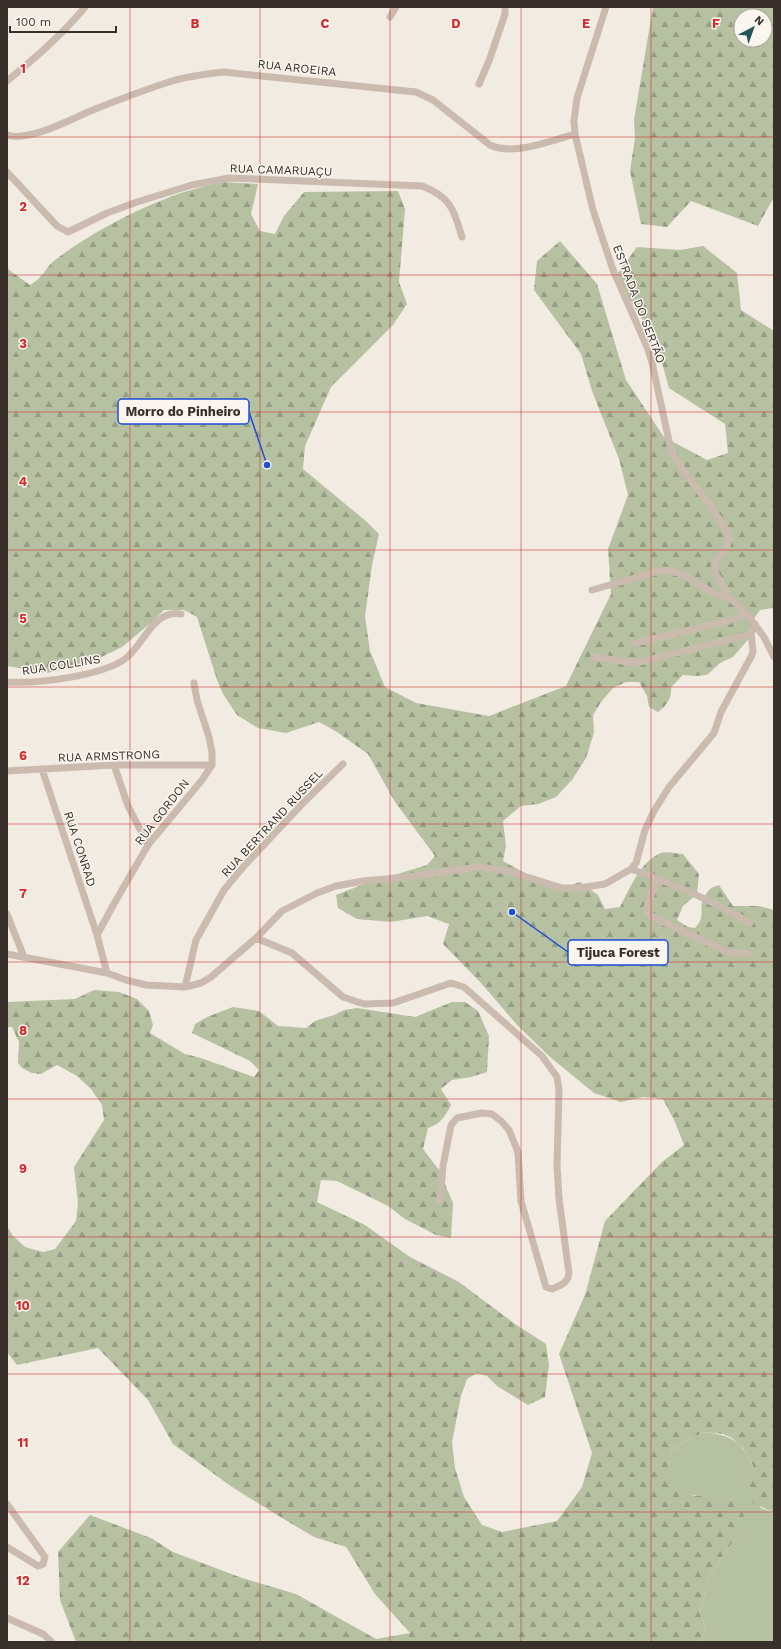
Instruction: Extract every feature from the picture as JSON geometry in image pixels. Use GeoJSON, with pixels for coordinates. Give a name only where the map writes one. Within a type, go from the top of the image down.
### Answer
{"type":"FeatureCollection","features":[{"type":"Feature","properties":{"kind":"street"},"geometry":{"type":"LineString","coordinates":[[7,81],[48,47],[69,27],[85,7]]}},
{"type":"Feature","properties":{"kind":"street"},"geometry":{"type":"LineString","coordinates":[[390,17],[396,7]]}},
{"type":"Feature","properties":{"kind":"street"},"geometry":{"type":"LineString","coordinates":[[479,84],[500,27],[505,7]]}},
{"type":"Feature","properties":{"kind":"street"},"geometry":{"type":"LineString","coordinates":[[575,134],[574,121],[577,98],[606,7]]}},
{"type":"Feature","properties":{"kind":"street","name":"RUA AROEIRA"},"geometry":{"type":"LineString","coordinates":[[7,135],[13,137],[26,136],[70,121],[89,112],[172,81],[200,74],[223,72],[416,92],[433,100],[490,145],[497,148],[523,148],[575,134]]}},
{"type":"Feature","properties":{"kind":"street","name":"ESTRADA DO SERTÃO"},"geometry":{"type":"LineString","coordinates":[[575,134],[593,210],[613,270],[648,349],[671,450],[684,472],[710,505],[728,533],[729,539],[727,546],[716,562],[714,571],[730,598],[755,624],[764,637],[774,657]]}},
{"type":"Feature","properties":{"kind":"street","name":"RUA CAMARUAÇU"},"geometry":{"type":"LineString","coordinates":[[7,172],[57,226],[68,232],[137,202],[192,185],[229,178],[422,186],[434,191],[453,208],[462,237]]}},
{"type":"Feature","properties":{"kind":"street"},"geometry":{"type":"LineString","coordinates":[[592,590],[663,570],[670,570],[688,576],[721,597],[730,598]]}},
{"type":"Feature","properties":{"kind":"street","name":"RUA COLLINS"},"geometry":{"type":"LineString","coordinates":[[7,682],[18,683],[55,679],[95,672],[111,667],[135,650],[151,628],[165,615],[175,613],[181,614]]}},
{"type":"Feature","properties":{"kind":"street"},"geometry":{"type":"LineString","coordinates":[[636,642],[728,621],[747,614]]}},
{"type":"Feature","properties":{"kind":"street"},"geometry":{"type":"LineString","coordinates":[[7,954],[107,973],[146,985],[185,987],[201,983],[211,977],[256,938],[282,911],[291,905],[336,886],[363,881],[408,877],[478,867],[508,871],[562,888],[579,888],[605,884],[631,869],[636,863],[645,830],[654,811],[669,788],[714,733],[721,712],[752,655],[751,634],[755,624]]}},
{"type":"Feature","properties":{"kind":"street"},"geometry":{"type":"LineString","coordinates":[[594,657],[636,663],[751,634]]}},
{"type":"Feature","properties":{"kind":"street"},"geometry":{"type":"LineString","coordinates":[[194,683],[197,700],[209,737],[212,752],[212,765]]}},
{"type":"Feature","properties":{"kind":"street","name":"RUA BERTRAND RUSSEL"},"geometry":{"type":"LineString","coordinates":[[185,987],[196,940],[224,890],[275,832],[322,783],[343,764]]}},
{"type":"Feature","properties":{"kind":"street"},"geometry":{"type":"LineString","coordinates":[[114,765],[128,806],[148,845]]}},
{"type":"Feature","properties":{"kind":"street","name":"RUA ARMSTRONG"},"geometry":{"type":"LineString","coordinates":[[7,771],[114,765],[212,765]]}},
{"type":"Feature","properties":{"kind":"street","name":"RUA GORDON"},"geometry":{"type":"LineString","coordinates":[[98,935],[148,845],[202,780],[212,765]]}},
{"type":"Feature","properties":{"kind":"street","name":"RUA CONRAD"},"geometry":{"type":"LineString","coordinates":[[42,769],[98,935]]}},
{"type":"Feature","properties":{"kind":"street"},"geometry":{"type":"LineString","coordinates":[[631,869],[656,878],[750,923]]}},
{"type":"Feature","properties":{"kind":"street"},"geometry":{"type":"LineString","coordinates":[[656,878],[647,908],[647,912],[651,916],[728,952],[748,954]]}},
{"type":"Feature","properties":{"kind":"street"},"geometry":{"type":"LineString","coordinates":[[7,914],[24,957]]}},
{"type":"Feature","properties":{"kind":"street"},"geometry":{"type":"LineString","coordinates":[[98,935],[107,973]]}},
{"type":"Feature","properties":{"kind":"street"},"geometry":{"type":"LineString","coordinates":[[256,938],[292,952],[343,997],[364,1004],[393,1003],[451,983],[464,987],[546,1061],[557,1077],[559,1090],[557,1166],[559,1199],[569,1273],[569,1278],[566,1283],[552,1289],[546,1287],[521,1201],[518,1152],[509,1130],[492,1114],[482,1113],[457,1118],[451,1125],[443,1166],[440,1200]]}},
{"type":"Feature","properties":{"kind":"street"},"geometry":{"type":"LineString","coordinates":[[7,1504],[45,1557],[44,1564],[38,1566],[7,1547]]}},
{"type":"Feature","properties":{"kind":"street"},"geometry":{"type":"LineString","coordinates":[[7,1618],[42,1634],[52,1642]]}},
{"type":"Feature","properties":{"kind":"green space"},"geometry":{"type":"Polygon","coordinates":[[[653,7],[774,7],[774,197],[758,226],[691,201],[667,227],[641,224],[630,171],[635,138],[634,120],[653,7]]]}},
{"type":"Feature","properties":{"kind":"green space"},"geometry":{"type":"Polygon","coordinates":[[[223,182],[258,184],[251,214],[260,231],[275,234],[284,216],[304,192],[398,191],[405,209],[399,282],[407,304],[393,325],[331,387],[305,446],[303,469],[367,522],[379,534],[372,565],[365,617],[370,651],[385,687],[416,703],[489,716],[566,686],[611,594],[608,549],[628,495],[619,459],[592,391],[581,354],[534,290],[537,261],[560,241],[597,284],[626,380],[664,437],[707,460],[728,453],[725,424],[669,388],[656,341],[615,277],[637,247],[680,250],[703,246],[737,273],[741,310],[774,331],[774,612],[772,608],[760,610],[753,620],[753,634],[733,657],[720,663],[707,675],[683,675],[671,687],[671,695],[668,701],[658,712],[649,707],[647,696],[639,682],[626,682],[613,688],[601,702],[593,715],[594,733],[586,758],[572,780],[556,797],[538,804],[521,806],[503,821],[506,846],[503,861],[536,879],[565,887],[580,882],[598,895],[605,909],[620,907],[636,876],[647,862],[661,853],[666,852],[683,854],[699,874],[697,894],[683,906],[677,920],[688,927],[695,928],[698,924],[701,918],[703,898],[711,888],[719,885],[733,906],[759,906],[774,910],[774,1513],[752,1502],[747,1483],[753,1466],[743,1448],[732,1438],[723,1434],[704,1432],[687,1440],[672,1451],[668,1464],[677,1485],[694,1496],[711,1496],[732,1499],[741,1507],[744,1517],[739,1533],[709,1576],[700,1612],[706,1629],[703,1637],[696,1642],[76,1642],[60,1600],[58,1552],[90,1515],[151,1538],[173,1552],[242,1578],[296,1594],[376,1639],[410,1633],[375,1594],[346,1547],[314,1537],[277,1515],[232,1487],[173,1444],[148,1400],[98,1348],[17,1365],[7,1352],[7,1226],[13,1236],[25,1247],[43,1252],[55,1249],[76,1221],[78,1203],[74,1167],[104,1120],[102,1105],[91,1089],[77,1076],[57,1065],[41,1074],[32,1073],[22,1068],[18,1063],[19,1042],[12,1027],[7,1027],[7,1002],[75,999],[94,990],[119,992],[137,999],[149,1011],[153,1025],[150,1033],[185,1054],[201,1058],[254,1077],[259,1070],[250,1061],[192,1033],[195,1024],[207,1017],[233,1007],[259,1011],[278,1026],[306,1028],[315,1021],[344,1010],[357,1008],[415,1017],[452,1002],[465,1002],[478,1011],[489,1036],[487,1072],[471,1077],[452,1080],[441,1089],[451,1105],[442,1120],[428,1128],[423,1149],[439,1170],[453,1203],[451,1238],[436,1235],[405,1219],[388,1206],[337,1181],[321,1180],[317,1202],[365,1225],[410,1257],[459,1282],[515,1324],[546,1344],[549,1365],[545,1397],[528,1405],[497,1386],[487,1376],[477,1373],[467,1379],[461,1396],[452,1442],[455,1468],[464,1497],[482,1525],[502,1532],[557,1521],[582,1487],[592,1453],[559,1354],[585,1295],[605,1221],[662,1162],[684,1145],[675,1122],[663,1099],[643,1097],[621,1102],[594,1093],[550,1057],[518,1026],[481,983],[443,944],[449,924],[427,916],[391,922],[357,919],[338,908],[336,895],[364,884],[427,865],[435,856],[395,802],[368,754],[337,732],[319,722],[286,733],[258,728],[237,715],[223,694],[217,680],[197,617],[184,610],[164,610],[122,647],[87,664],[47,673],[7,666],[7,265],[9,270],[30,285],[41,276],[55,260],[100,230],[167,198],[223,182]]]}},
{"type":"Feature","properties":{"kind":"green space"},"geometry":{"type":"Polygon","coordinates":[[[704,1432],[722,1435],[740,1445],[753,1467],[747,1483],[761,1508],[774,1513],[774,1642],[696,1642],[703,1637],[706,1629],[700,1612],[709,1576],[739,1533],[732,1499],[703,1497],[682,1490],[674,1480],[668,1464],[672,1451],[687,1440],[704,1432]]]}},
{"type":"Feature","properties":{"kind":"place","name":"Morro do Pinheiro"},"geometry":{"type":"Point","coordinates":[267,465]}},
{"type":"Feature","properties":{"kind":"place","name":"Tijuca Forest"},"geometry":{"type":"Point","coordinates":[512,912]}}]}
